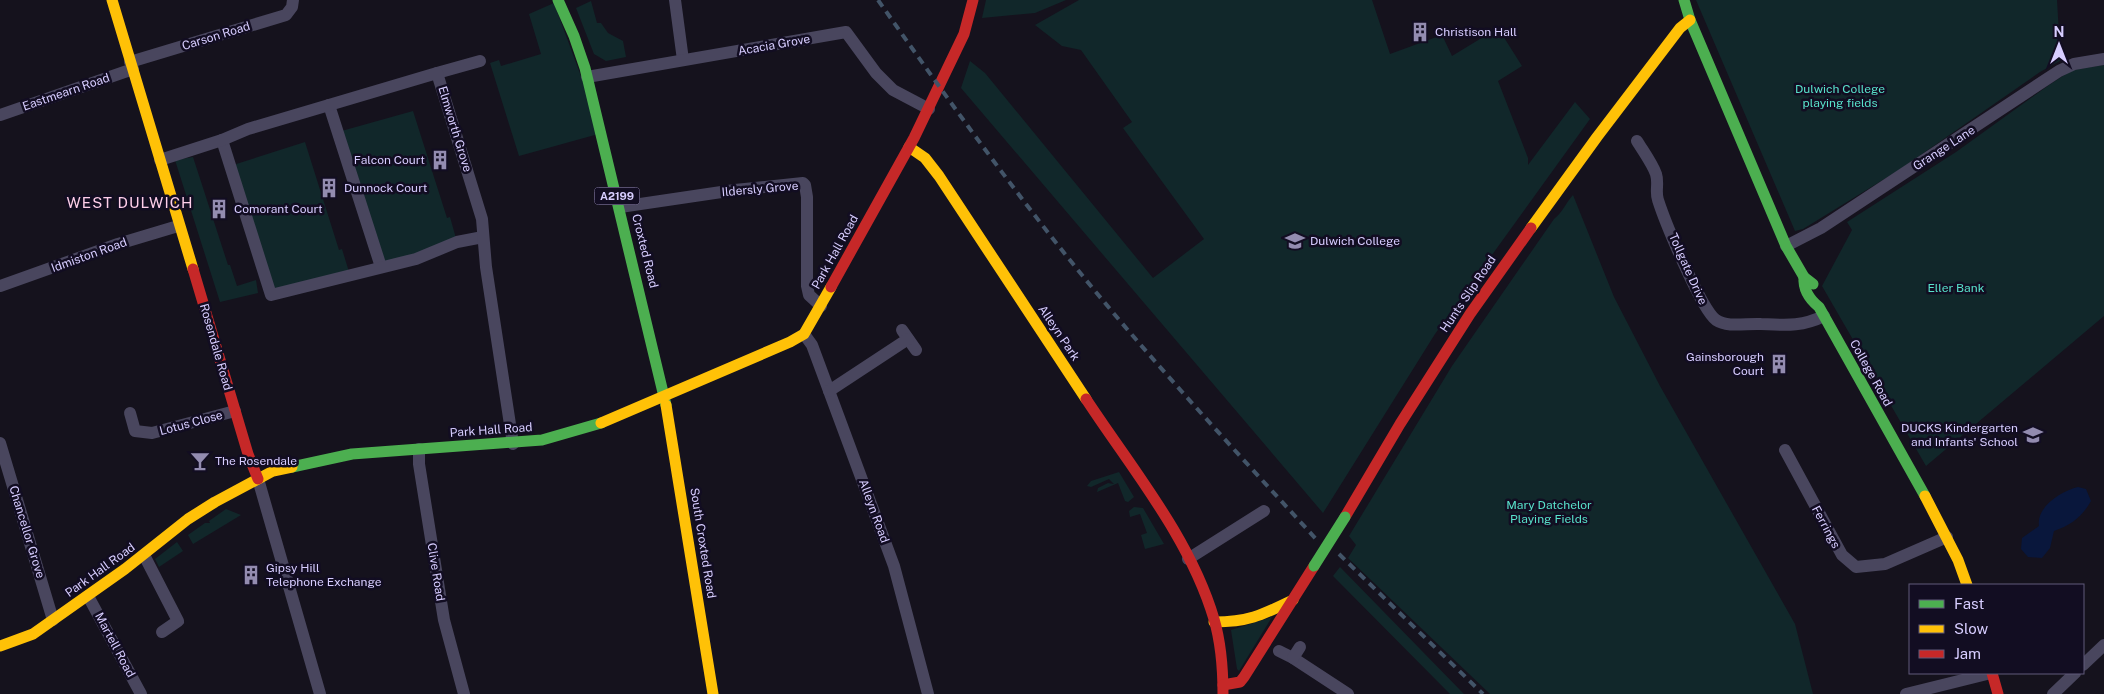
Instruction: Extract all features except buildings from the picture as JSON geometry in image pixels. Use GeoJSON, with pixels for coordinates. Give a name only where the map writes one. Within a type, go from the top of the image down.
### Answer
{"type":"FeatureCollection","features":[{"type":"Feature","properties":{"kind":"street","name":"Rosendale Road"},"geometry":{"type":"LineString","coordinates":[[112,0],[178,226],[248,454],[258,479],[320,694]]}},
{"type":"Feature","properties":{"kind":"street","name":"Carson Road"},"geometry":{"type":"LineString","coordinates":[[132,66],[286,15],[292,7],[293,0]]}},
{"type":"Feature","properties":{"kind":"street","name":"Croxted Road"},"geometry":{"type":"LineString","coordinates":[[558,0],[574,36],[588,77],[665,396]]}},
{"type":"Feature","properties":{"kind":"street"},"geometry":{"type":"LineString","coordinates":[[675,0],[683,60]]}},
{"type":"Feature","properties":{"kind":"street"},"geometry":{"type":"LineString","coordinates":[[908,147],[929,109],[964,34],[972,0]]}},
{"type":"Feature","properties":{"kind":"street","name":"College Road"},"geometry":{"type":"LineString","coordinates":[[1684,0],[1690,20],[1786,246],[1804,277],[1803,285],[1810,300],[1821,311],[1947,537],[1967,584]]}},
{"type":"Feature","properties":{"kind":"street","name":"Hunts Slip Road"},"geometry":{"type":"LineString","coordinates":[[1223,690],[1240,682],[1244,677],[1345,517],[1400,424],[1476,306],[1620,106],[1680,28],[1690,20]]}},
{"type":"Feature","properties":{"kind":"street","name":"Acacia Grove"},"geometry":{"type":"LineString","coordinates":[[588,77],[846,32],[876,73],[893,90],[929,109]]}},
{"type":"Feature","properties":{"kind":"street","name":"Grange Lane"},"geometry":{"type":"LineString","coordinates":[[1786,246],[1836,218],[2059,71],[2074,64],[2104,59]]}},
{"type":"Feature","properties":{"kind":"street"},"geometry":{"type":"LineString","coordinates":[[437,73],[480,61]]}},
{"type":"Feature","properties":{"kind":"street","name":"Eastmearn Road"},"geometry":{"type":"LineString","coordinates":[[0,115],[132,66]]}},
{"type":"Feature","properties":{"kind":"street","name":"Elmworth Grove"},"geometry":{"type":"LineString","coordinates":[[160,160],[222,140],[248,129],[437,73],[482,219],[483,238],[513,444]]}},
{"type":"Feature","properties":{"kind":"street"},"geometry":{"type":"LineString","coordinates":[[329,105],[381,267]]}},
{"type":"Feature","properties":{"kind":"street"},"geometry":{"type":"LineString","coordinates":[[222,140],[271,295],[416,259],[457,242],[483,238]]}},
{"type":"Feature","properties":{"kind":"street","name":"Tollgate Drive"},"geometry":{"type":"LineString","coordinates":[[1637,141],[1656,173],[1658,185],[1657,198],[1706,310],[1716,319],[1726,324],[1794,325],[1810,322],[1821,311]]}},
{"type":"Feature","properties":{"kind":"street","name":"Park Hall Road"},"geometry":{"type":"LineString","coordinates":[[0,646],[33,634],[144,555],[188,519],[215,502],[273,471],[352,454],[513,444],[542,440],[575,432],[665,396],[790,342],[804,334],[821,306],[908,147]]}},
{"type":"Feature","properties":{"kind":"street","name":"Alleyn Park"},"geometry":{"type":"LineString","coordinates":[[908,147],[925,158],[939,176],[1134,470],[1188,559],[1211,608],[1223,690]]}},
{"type":"Feature","properties":{"kind":"street","name":"Ildersly Grove"},"geometry":{"type":"LineString","coordinates":[[620,206],[802,183],[805,185],[807,197],[807,286],[809,295],[821,306]]}},
{"type":"Feature","properties":{"kind":"street","name":"Idmiston Road"},"geometry":{"type":"LineString","coordinates":[[0,286],[118,244],[178,226]]}},
{"type":"Feature","properties":{"kind":"street","name":"Alleyn Road"},"geometry":{"type":"LineString","coordinates":[[804,334],[812,345],[894,566],[928,694]]}},
{"type":"Feature","properties":{"kind":"street"},"geometry":{"type":"LineString","coordinates":[[829,391],[905,334],[916,350]]}},
{"type":"Feature","properties":{"kind":"street","name":"South Croxted Road"},"geometry":{"type":"LineString","coordinates":[[665,396],[713,694]]}},
{"type":"Feature","properties":{"kind":"street","name":"Lotus Close"},"geometry":{"type":"LineString","coordinates":[[130,413],[136,432],[152,433],[235,411]]}},
{"type":"Feature","properties":{"kind":"street","name":"Chancellor Grove"},"geometry":{"type":"LineString","coordinates":[[0,443],[53,620]]}},
{"type":"Feature","properties":{"kind":"street","name":"Clive Road"},"geometry":{"type":"LineString","coordinates":[[419,449],[419,464],[440,599],[464,694]]}},
{"type":"Feature","properties":{"kind":"street","name":"Ferrings"},"geometry":{"type":"LineString","coordinates":[[1785,450],[1842,555],[1856,566],[1885,564],[1947,537]]}},
{"type":"Feature","properties":{"kind":"street"},"geometry":{"type":"LineString","coordinates":[[1188,559],[1264,511]]}},
{"type":"Feature","properties":{"kind":"street"},"geometry":{"type":"LineString","coordinates":[[144,555],[178,621],[162,632]]}},
{"type":"Feature","properties":{"kind":"street","name":"Martell Road"},"geometry":{"type":"LineString","coordinates":[[88,596],[141,694]]}},
{"type":"Feature","properties":{"kind":"street"},"geometry":{"type":"LineString","coordinates":[[1214,622],[1232,622],[1256,618],[1293,600]]}},
{"type":"Feature","properties":{"kind":"street"},"geometry":{"type":"LineString","coordinates":[[2084,664],[2104,645]]}},
{"type":"Feature","properties":{"kind":"street"},"geometry":{"type":"LineString","coordinates":[[1279,651],[1297,652],[1348,694]]}},
{"type":"Feature","properties":{"kind":"street"},"geometry":{"type":"LineString","coordinates":[[1906,694],[1988,674]]}},
{"type":"Feature","properties":{"kind":"street"},"geometry":{"type":"LineString","coordinates":[[1992,674],[1998,694]]}},
{"type":"Feature","properties":{"kind":"street"},"geometry":{"type":"LineString","coordinates":[[2053,694],[2074,674]]}},
{"type":"Feature","properties":{"kind":"green space"},"geometry":{"type":"Polygon","coordinates":[[[986,0],[1066,0],[1035,13],[982,18],[986,0]]]}},
{"type":"Feature","properties":{"kind":"green space","name":"Dulwich College"},"geometry":{"type":"Polygon","coordinates":[[[1079,0],[1372,0],[1390,54],[1442,35],[1452,56],[1498,28],[1522,66],[1498,81],[1528,158],[1528,165],[1575,102],[1590,119],[1435,334],[1323,513],[961,88],[970,61],[985,73],[1153,278],[1204,239],[1123,128],[1132,122],[1081,50],[1062,46],[1035,25],[1079,0]]]}},
{"type":"Feature","properties":{"kind":"green space","name":"Dulwich College playing fields"},"geometry":{"type":"Polygon","coordinates":[[[1696,0],[2057,0],[2059,34],[2065,58],[2040,72],[1899,170],[1803,229],[1795,231],[1696,0]]]}},
{"type":"Feature","properties":{"kind":"green space"},"geometry":{"type":"Polygon","coordinates":[[[591,1],[597,23],[601,23],[608,33],[623,41],[626,57],[606,61],[594,54],[576,8],[591,1]]]}},
{"type":"Feature","properties":{"kind":"green space"},"geometry":{"type":"Polygon","coordinates":[[[554,3],[602,133],[519,156],[490,63],[499,60],[501,66],[541,54],[529,14],[554,3]]]}},
{"type":"Feature","properties":{"kind":"green space","name":"Eller Bank"},"geometry":{"type":"Polygon","coordinates":[[[2104,65],[2104,316],[1926,466],[1822,286],[1852,230],[1847,222],[1956,152],[2072,70],[2104,65]]]}},
{"type":"Feature","properties":{"kind":"green space"},"geometry":{"type":"Polygon","coordinates":[[[413,111],[447,218],[450,217],[457,242],[381,267],[338,132],[413,111]]]}},
{"type":"Feature","properties":{"kind":"green space"},"geometry":{"type":"Polygon","coordinates":[[[305,142],[339,250],[342,249],[350,275],[271,295],[230,166],[305,142]]]}},
{"type":"Feature","properties":{"kind":"green space"},"geometry":{"type":"Polygon","coordinates":[[[193,157],[228,265],[230,265],[237,286],[256,280],[258,293],[220,302],[175,160],[193,157]]]}},
{"type":"Feature","properties":{"kind":"green space","name":"Mary Datchelor Playing Fields"},"geometry":{"type":"Polygon","coordinates":[[[1573,195],[1614,297],[1660,386],[1795,624],[1813,694],[1490,694],[1348,558],[1356,545],[1349,536],[1452,366],[1554,219],[1560,214],[1573,195]]]}},
{"type":"Feature","properties":{"kind":"green space"},"geometry":{"type":"Polygon","coordinates":[[[1119,472],[1134,497],[1128,502],[1125,501],[1118,483],[1097,492],[1098,488],[1108,483],[1114,484],[1109,479],[1091,487],[1087,486],[1091,481],[1119,472]]]}},
{"type":"Feature","properties":{"kind":"green space"},"geometry":{"type":"Polygon","coordinates":[[[1134,507],[1143,508],[1164,544],[1145,549],[1141,535],[1147,533],[1140,514],[1130,517],[1129,511],[1134,507]]]}},
{"type":"Feature","properties":{"kind":"green space"},"geometry":{"type":"Polygon","coordinates":[[[226,509],[241,515],[193,544],[188,535],[205,523],[210,523],[209,521],[226,509]]]}},
{"type":"Feature","properties":{"kind":"green space"},"geometry":{"type":"Polygon","coordinates":[[[177,542],[183,551],[159,567],[155,559],[177,542]]]}},
{"type":"Feature","properties":{"kind":"green space"},"geometry":{"type":"Polygon","coordinates":[[[1340,567],[1464,694],[1450,694],[1333,576],[1340,567]]]}},
{"type":"Feature","properties":{"kind":"green space"},"geometry":{"type":"Polygon","coordinates":[[[1272,617],[1239,671],[1237,669],[1231,630],[1272,617]]]}},
{"type":"Feature","properties":{"kind":"water"},"geometry":{"type":"Polygon","coordinates":[[[2078,487],[2086,489],[2091,501],[2088,507],[2076,520],[2054,531],[2050,548],[2042,558],[2028,557],[2021,549],[2022,538],[2039,526],[2041,512],[2051,501],[2064,492],[2078,487]]]}},
{"type":"Feature","properties":{"kind":"railway"},"geometry":{"type":"LineString","coordinates":[[878,0],[986,151],[1100,297],[1206,419],[1316,539]]}},
{"type":"Feature","properties":{"kind":"railway"},"geometry":{"type":"LineString","coordinates":[[1328,543],[1331,546]]}},
{"type":"Feature","properties":{"kind":"railway"},"geometry":{"type":"LineString","coordinates":[[1339,554],[1483,694]]}},
{"type":"Feature","properties":{"kind":"traffic: fast"},"geometry":{"type":"LineString","coordinates":[[558,0],[574,36],[585,68],[666,405]]}},
{"type":"Feature","properties":{"kind":"traffic: fast"},"geometry":{"type":"LineString","coordinates":[[1684,0],[1690,20],[1786,246],[1804,277],[1813,284]]}},
{"type":"Feature","properties":{"kind":"traffic: fast"},"geometry":{"type":"LineString","coordinates":[[1804,277],[1807,294],[1819,307],[1925,496]]}},
{"type":"Feature","properties":{"kind":"traffic: fast"},"geometry":{"type":"LineString","coordinates":[[292,467],[352,454],[542,440],[601,423]]}},
{"type":"Feature","properties":{"kind":"traffic: fast"},"geometry":{"type":"LineString","coordinates":[[1314,566],[1345,517]]}},
{"type":"Feature","properties":{"kind":"traffic: slow"},"geometry":{"type":"LineString","coordinates":[[112,0],[193,269]]}},
{"type":"Feature","properties":{"kind":"traffic: slow"},"geometry":{"type":"LineString","coordinates":[[1531,228],[1680,28],[1690,20]]}},
{"type":"Feature","properties":{"kind":"traffic: slow"},"geometry":{"type":"LineString","coordinates":[[909,147],[925,158],[939,176],[1086,399]]}},
{"type":"Feature","properties":{"kind":"traffic: slow"},"geometry":{"type":"LineString","coordinates":[[601,423],[790,342],[804,334],[831,287]]}},
{"type":"Feature","properties":{"kind":"traffic: slow"},"geometry":{"type":"LineString","coordinates":[[666,405],[713,694]]}},
{"type":"Feature","properties":{"kind":"traffic: slow"},"geometry":{"type":"LineString","coordinates":[[0,646],[33,634],[125,569],[188,519],[215,502],[273,471],[292,467]]}},
{"type":"Feature","properties":{"kind":"traffic: slow"},"geometry":{"type":"LineString","coordinates":[[1925,496],[1958,560],[1967,584]]}},
{"type":"Feature","properties":{"kind":"traffic: slow"},"geometry":{"type":"LineString","coordinates":[[1214,622],[1237,621],[1255,617],[1293,600]]}},
{"type":"Feature","properties":{"kind":"traffic: jam"},"geometry":{"type":"LineString","coordinates":[[831,287],[914,138],[964,34],[973,0]]}},
{"type":"Feature","properties":{"kind":"traffic: jam"},"geometry":{"type":"LineString","coordinates":[[1345,517],[1400,424],[1470,314],[1531,228]]}},
{"type":"Feature","properties":{"kind":"traffic: jam"},"geometry":{"type":"LineString","coordinates":[[193,269],[248,454],[258,479]]}},
{"type":"Feature","properties":{"kind":"traffic: jam"},"geometry":{"type":"LineString","coordinates":[[1086,399],[1158,505],[1190,560],[1214,619],[1221,656],[1223,694]]}},
{"type":"Feature","properties":{"kind":"traffic: jam"},"geometry":{"type":"LineString","coordinates":[[1223,685],[1240,682],[1244,677],[1314,566]]}},
{"type":"Feature","properties":{"kind":"traffic: jam"},"geometry":{"type":"LineString","coordinates":[[1992,674],[1998,694]]}},
{"type":"Feature","properties":{"kind":"place","name":"Christison Hall"},"geometry":{"type":"Point","coordinates":[1420,32]}},
{"type":"Feature","properties":{"kind":"place","name":"Falcon Court"},"geometry":{"type":"Point","coordinates":[440,160]}},
{"type":"Feature","properties":{"kind":"place","name":"Dunnock Court"},"geometry":{"type":"Point","coordinates":[329,188]}},
{"type":"Feature","properties":{"kind":"place","name":"Comorant Court"},"geometry":{"type":"Point","coordinates":[219,209]}},
{"type":"Feature","properties":{"kind":"place","name":"Dulwich College"},"geometry":{"type":"Point","coordinates":[1295,241]}},
{"type":"Feature","properties":{"kind":"place","name":"Gainsborough Court"},"geometry":{"type":"Point","coordinates":[1779,364]}},
{"type":"Feature","properties":{"kind":"place","name":"DUCKS Kindergarten and Infants' School"},"geometry":{"type":"Point","coordinates":[2033,435]}},
{"type":"Feature","properties":{"kind":"place","name":"The Rosendale"},"geometry":{"type":"Point","coordinates":[200,461]}},
{"type":"Feature","properties":{"kind":"place","name":"Gipsy Hill Telephone Exchange"},"geometry":{"type":"Point","coordinates":[251,575]}},
{"type":"Feature","properties":{"kind":"district","name":"WEST DULWICH"},"geometry":{"type":"Point","coordinates":[130,202]}}]}
